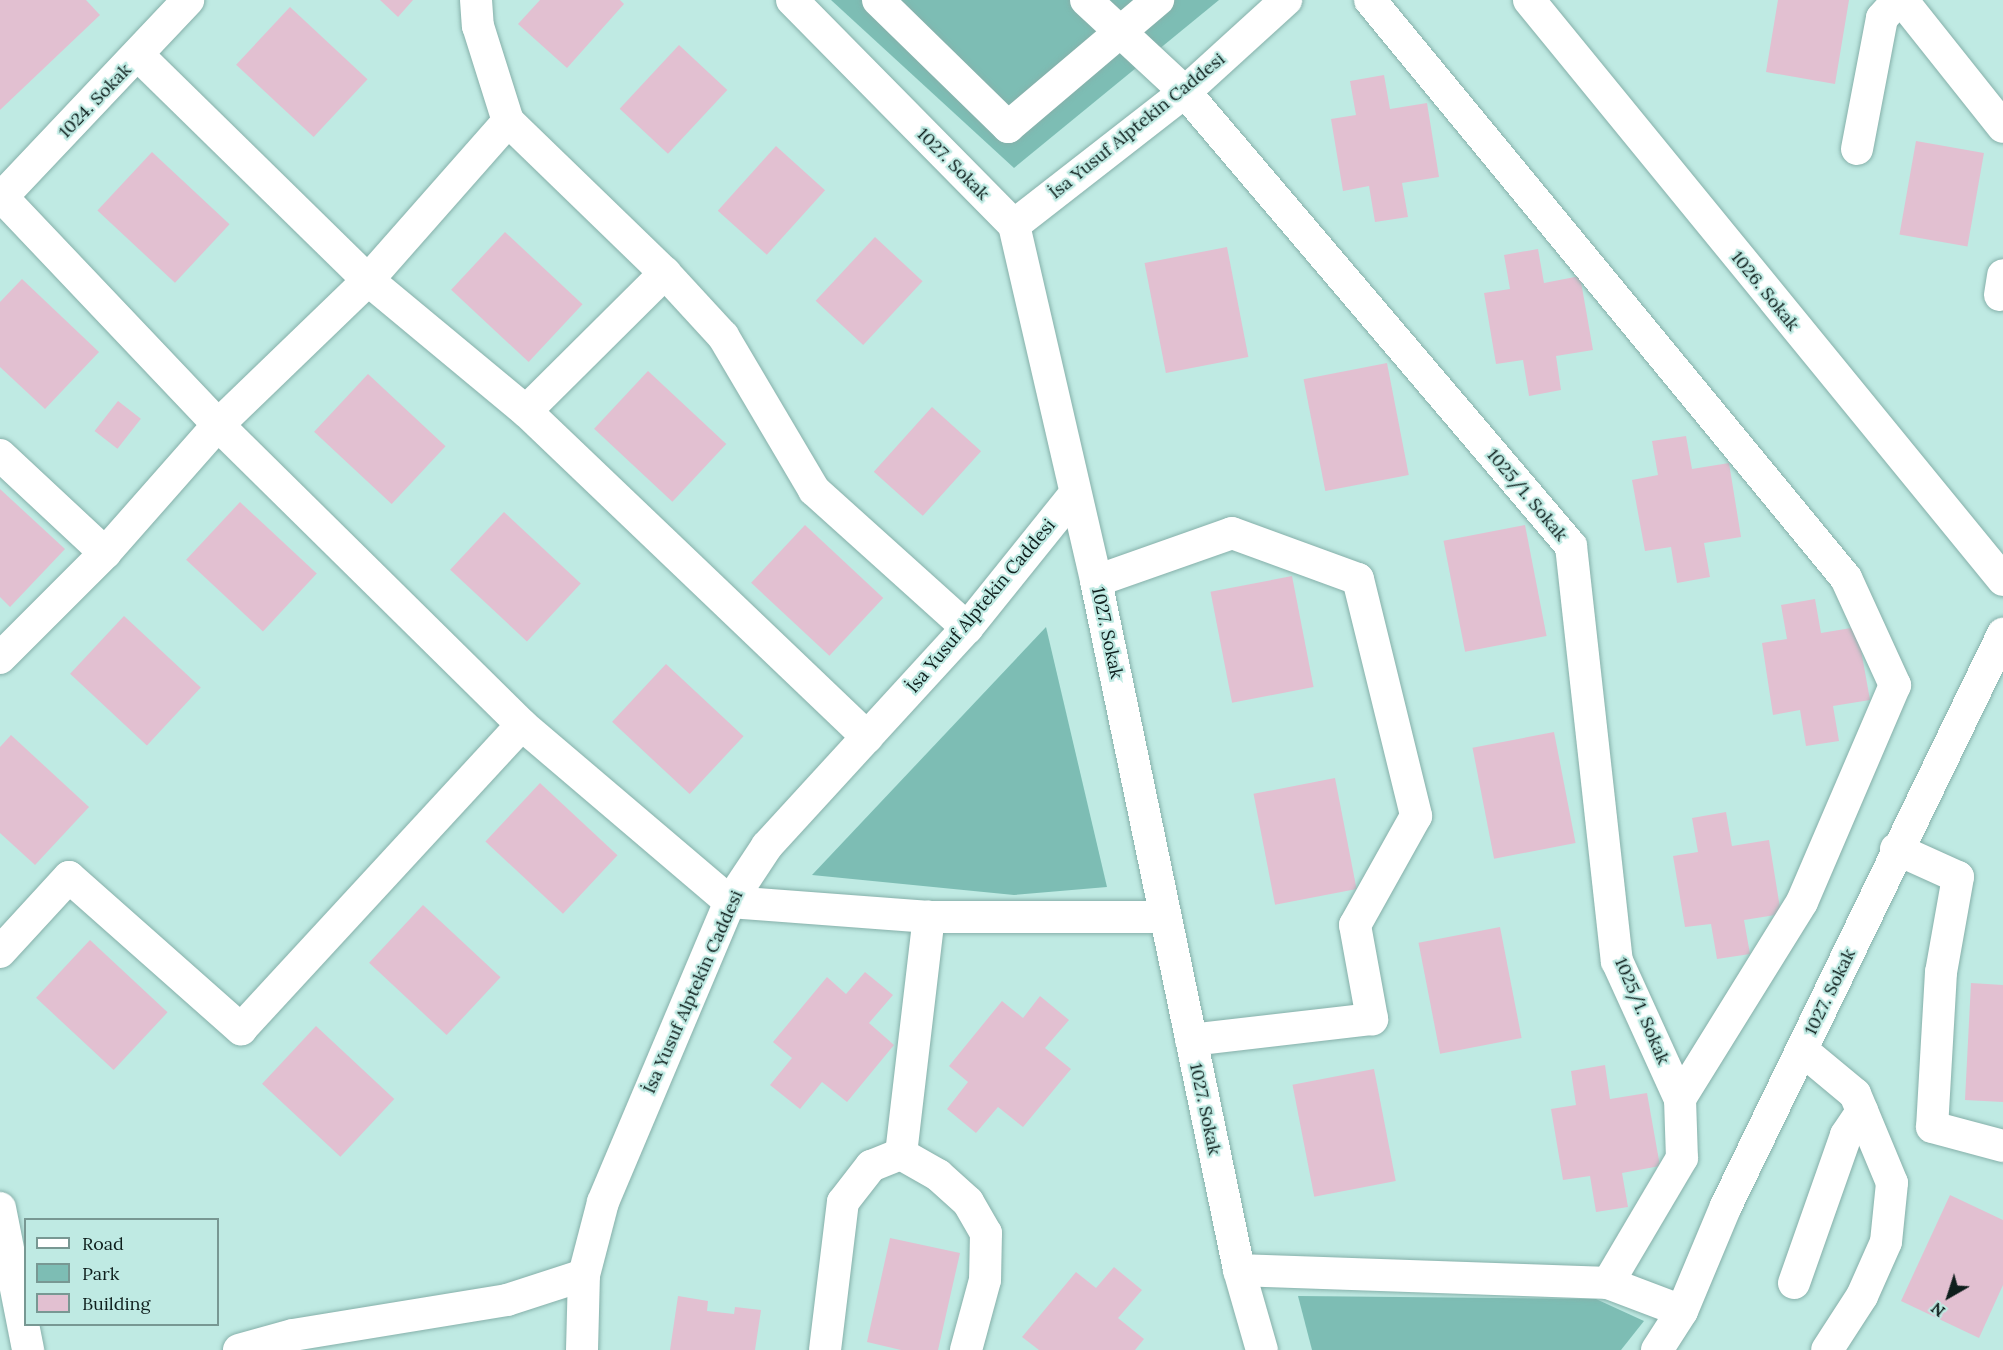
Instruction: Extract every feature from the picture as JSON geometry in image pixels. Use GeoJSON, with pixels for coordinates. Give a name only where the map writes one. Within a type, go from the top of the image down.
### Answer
{"type":"FeatureCollection","features":[{"type":"Feature","properties":{"kind":"street","name":"1024. Sokak"},"geometry":{"type":"LineString","coordinates":[[1,198],[139,56],[188,0]]}},
{"type":"Feature","properties":{"kind":"street"},"geometry":{"type":"LineString","coordinates":[[476,0],[478,26],[508,121],[665,273],[723,336],[814,490],[967,628]]}},
{"type":"Feature","properties":{"kind":"street","name":"1027. Sokak"},"geometry":{"type":"LineString","coordinates":[[792,0],[1014,225],[1074,495],[1096,581],[1239,1270],[1263,1350]]}},
{"type":"Feature","properties":{"kind":"street"},"geometry":{"type":"LineString","coordinates":[[878,0],[1008,127],[1158,0]]}},
{"type":"Feature","properties":{"kind":"street","name":"1025/1. Sokak"},"geometry":{"type":"LineString","coordinates":[[1086,0],[1185,92],[1571,546],[1617,961],[1680,1099]]}},
{"type":"Feature","properties":{"kind":"street","name":"İsa Yusuf Alptekin Caddesi"},"geometry":{"type":"LineString","coordinates":[[1014,225],[1185,92],[1286,0]]}},
{"type":"Feature","properties":{"kind":"street"},"geometry":{"type":"LineString","coordinates":[[1370,0],[1846,578],[1895,686],[1802,902],[1680,1099],[1682,1158],[1608,1283]]}},
{"type":"Feature","properties":{"kind":"street","name":"1026. Sokak"},"geometry":{"type":"LineString","coordinates":[[1529,0],[2003,580]]}},
{"type":"Feature","properties":{"kind":"street"},"geometry":{"type":"LineString","coordinates":[[1857,149],[1882,18],[1900,0],[2003,127]]}},
{"type":"Feature","properties":{"kind":"street"},"geometry":{"type":"LineString","coordinates":[[139,56],[368,280],[526,411],[867,737]]}},
{"type":"Feature","properties":{"kind":"street"},"geometry":{"type":"LineString","coordinates":[[0,658],[105,553],[218,425],[368,280],[508,121]]}},
{"type":"Feature","properties":{"kind":"street"},"geometry":{"type":"LineString","coordinates":[[1,198],[218,425],[522,725],[730,902],[929,917],[1166,917]]}},
{"type":"Feature","properties":{"kind":"street"},"geometry":{"type":"LineString","coordinates":[[526,411],[665,273]]}},
{"type":"Feature","properties":{"kind":"street"},"geometry":{"type":"LineString","coordinates":[[0,455],[105,553]]}},
{"type":"Feature","properties":{"kind":"street","name":"İsa Yusuf Alptekin Caddesi"},"geometry":{"type":"LineString","coordinates":[[582,1350],[584,1275],[603,1202],[730,902],[767,846],[967,628],[1074,495]]}},
{"type":"Feature","properties":{"kind":"street"},"geometry":{"type":"LineString","coordinates":[[1096,581],[1232,533],[1358,579],[1416,816],[1355,925],[1372,1018],[1191,1040]]}},
{"type":"Feature","properties":{"kind":"street","name":"1027. Sokak"},"geometry":{"type":"LineString","coordinates":[[1657,1350],[1682,1311],[1726,1206],[1896,849],[2003,634]]}},
{"type":"Feature","properties":{"kind":"street"},"geometry":{"type":"LineString","coordinates":[[0,952],[69,877],[241,1029],[522,725]]}},
{"type":"Feature","properties":{"kind":"street"},"geometry":{"type":"LineString","coordinates":[[1896,849],[1958,877],[1941,972],[1932,1127],[2003,1146]]}},
{"type":"Feature","properties":{"kind":"street"},"geometry":{"type":"LineString","coordinates":[[901,1154],[929,917]]}},
{"type":"Feature","properties":{"kind":"street"},"geometry":{"type":"LineString","coordinates":[[1802,1050],[1855,1094],[1892,1183],[1886,1242],[1862,1296],[1827,1350]]}},
{"type":"Feature","properties":{"kind":"street"},"geometry":{"type":"LineString","coordinates":[[1794,1283],[1846,1135],[1862,1111]]}},
{"type":"Feature","properties":{"kind":"street"},"geometry":{"type":"LineString","coordinates":[[825,1350],[843,1202],[871,1166],[901,1154]]}},
{"type":"Feature","properties":{"kind":"street"},"geometry":{"type":"LineString","coordinates":[[901,1154],[946,1182],[968,1202],[986,1233],[985,1280],[966,1350]]}},
{"type":"Feature","properties":{"kind":"street"},"geometry":{"type":"LineString","coordinates":[[0,1208],[28,1350]]}},
{"type":"Feature","properties":{"kind":"street"},"geometry":{"type":"LineString","coordinates":[[1239,1270],[1608,1283],[1682,1311]]}},
{"type":"Feature","properties":{"kind":"street"},"geometry":{"type":"LineString","coordinates":[[239,1350],[293,1335],[507,1299],[584,1275]]}},
{"type":"Feature","properties":{"kind":"green space"},"geometry":{"type":"Polygon","coordinates":[[[831,0],[1219,0],[1014,168],[831,0]]]}},
{"type":"Feature","properties":{"kind":"green space"},"geometry":{"type":"Polygon","coordinates":[[[1046,627],[1107,887],[1014,895],[812,875],[1046,627]]]}},
{"type":"Feature","properties":{"kind":"green space"},"geometry":{"type":"Polygon","coordinates":[[[1298,1296],[1596,1299],[1644,1321],[1621,1350],[1312,1350],[1298,1296]]]}},
{"type":"Feature","properties":{"kind":"building"},"geometry":{"type":"Polygon","coordinates":[[[0,0],[86,0],[100,15],[0,110],[0,0]]]}},
{"type":"Feature","properties":{"kind":"building"},"geometry":{"type":"Polygon","coordinates":[[[380,0],[413,0],[398,17],[380,0]]]}},
{"type":"Feature","properties":{"kind":"building"},"geometry":{"type":"Polygon","coordinates":[[[540,0],[620,0],[624,4],[567,68],[518,24],[540,0]]]}},
{"type":"Feature","properties":{"kind":"building"},"geometry":{"type":"Polygon","coordinates":[[[1778,0],[1849,0],[1835,84],[1766,72],[1778,0]]]}},
{"type":"Feature","properties":{"kind":"building"},"geometry":{"type":"Polygon","coordinates":[[[290,7],[368,79],[314,137],[236,65],[290,7]]]}},
{"type":"Feature","properties":{"kind":"building"},"geometry":{"type":"Polygon","coordinates":[[[679,45],[727,90],[668,154],[620,109],[679,45]]]}},
{"type":"Feature","properties":{"kind":"building"},"geometry":{"type":"Polygon","coordinates":[[[1384,75],[1390,109],[1427,103],[1439,177],[1402,183],[1408,217],[1375,222],[1369,186],[1343,191],[1331,119],[1356,115],[1350,81],[1384,75]]]}},
{"type":"Feature","properties":{"kind":"building"},"geometry":{"type":"Polygon","coordinates":[[[1916,141],[1984,153],[1967,247],[1900,235],[1916,141]]]}},
{"type":"Feature","properties":{"kind":"building"},"geometry":{"type":"Polygon","coordinates":[[[776,146],[825,190],[767,255],[718,211],[776,146]]]}},
{"type":"Feature","properties":{"kind":"building"},"geometry":{"type":"Polygon","coordinates":[[[152,152],[230,224],[175,283],[97,211],[152,152]]]}},
{"type":"Feature","properties":{"kind":"building"},"geometry":{"type":"Polygon","coordinates":[[[505,232],[583,304],[529,362],[451,290],[505,232]]]}},
{"type":"Feature","properties":{"kind":"building"},"geometry":{"type":"Polygon","coordinates":[[[875,237],[923,281],[863,345],[816,301],[875,237]]]}},
{"type":"Feature","properties":{"kind":"building"},"geometry":{"type":"Polygon","coordinates":[[[1227,247],[1248,357],[1166,373],[1145,263],[1227,247]]]}},
{"type":"Feature","properties":{"kind":"building"},"geometry":{"type":"Polygon","coordinates":[[[1538,249],[1544,283],[1580,276],[1593,350],[1556,356],[1561,390],[1529,396],[1523,360],[1496,364],[1484,293],[1510,289],[1504,255],[1538,249]]]}},
{"type":"Feature","properties":{"kind":"building"},"geometry":{"type":"Polygon","coordinates":[[[22,279],[99,352],[45,409],[0,367],[0,302],[22,279]]]}},
{"type":"Feature","properties":{"kind":"building"},"geometry":{"type":"Polygon","coordinates":[[[1387,363],[1409,475],[1325,491],[1304,379],[1387,363]]]}},
{"type":"Feature","properties":{"kind":"building"},"geometry":{"type":"Polygon","coordinates":[[[648,371],[726,444],[672,502],[594,429],[648,371]]]}},
{"type":"Feature","properties":{"kind":"building"},"geometry":{"type":"Polygon","coordinates":[[[368,374],[446,446],[392,504],[314,432],[368,374]]]}},
{"type":"Feature","properties":{"kind":"building"},"geometry":{"type":"Polygon","coordinates":[[[118,401],[141,419],[117,449],[95,431],[118,401]]]}},
{"type":"Feature","properties":{"kind":"building"},"geometry":{"type":"Polygon","coordinates":[[[932,407],[981,451],[923,516],[874,472],[932,407]]]}},
{"type":"Feature","properties":{"kind":"building"},"geometry":{"type":"Polygon","coordinates":[[[1686,436],[1692,469],[1729,463],[1741,537],[1704,543],[1710,577],[1677,583],[1671,547],[1645,551],[1632,480],[1658,475],[1652,441],[1686,436]]]}},
{"type":"Feature","properties":{"kind":"building"},"geometry":{"type":"Polygon","coordinates":[[[0,489],[65,549],[10,607],[0,597],[0,489]]]}},
{"type":"Feature","properties":{"kind":"building"},"geometry":{"type":"Polygon","coordinates":[[[240,502],[317,574],[263,631],[186,560],[240,502]]]}},
{"type":"Feature","properties":{"kind":"building"},"geometry":{"type":"Polygon","coordinates":[[[504,512],[581,584],[527,641],[450,570],[504,512]]]}},
{"type":"Feature","properties":{"kind":"building"},"geometry":{"type":"Polygon","coordinates":[[[805,525],[883,598],[829,656],[751,583],[805,525]]]}},
{"type":"Feature","properties":{"kind":"building"},"geometry":{"type":"Polygon","coordinates":[[[1525,525],[1547,636],[1465,652],[1444,541],[1525,525]]]}},
{"type":"Feature","properties":{"kind":"building"},"geometry":{"type":"Polygon","coordinates":[[[1292,576],[1314,687],[1232,703],[1211,592],[1292,576]]]}},
{"type":"Feature","properties":{"kind":"building"},"geometry":{"type":"Polygon","coordinates":[[[1815,599],[1821,633],[1857,627],[1870,700],[1833,706],[1839,741],[1806,746],[1800,710],[1773,715],[1762,643],[1787,639],[1781,605],[1815,599]]]}},
{"type":"Feature","properties":{"kind":"building"},"geometry":{"type":"Polygon","coordinates":[[[124,616],[201,688],[147,745],[70,674],[124,616]]]}},
{"type":"Feature","properties":{"kind":"building"},"geometry":{"type":"Polygon","coordinates":[[[666,664],[744,736],[690,794],[612,722],[666,664]]]}},
{"type":"Feature","properties":{"kind":"building"},"geometry":{"type":"Polygon","coordinates":[[[1554,732],[1576,843],[1494,859],[1473,748],[1554,732]]]}},
{"type":"Feature","properties":{"kind":"building"},"geometry":{"type":"Polygon","coordinates":[[[11,735],[89,807],[35,865],[0,833],[0,747],[11,735]]]}},
{"type":"Feature","properties":{"kind":"building"},"geometry":{"type":"Polygon","coordinates":[[[1335,778],[1357,889],[1275,905],[1254,794],[1335,778]]]}},
{"type":"Feature","properties":{"kind":"building"},"geometry":{"type":"Polygon","coordinates":[[[540,783],[618,855],[563,914],[485,842],[540,783]]]}},
{"type":"Feature","properties":{"kind":"building"},"geometry":{"type":"Polygon","coordinates":[[[1726,812],[1732,846],[1769,840],[1781,914],[1744,920],[1750,954],[1717,959],[1711,924],[1685,927],[1673,856],[1698,852],[1692,818],[1726,812]]]}},
{"type":"Feature","properties":{"kind":"building"},"geometry":{"type":"Polygon","coordinates":[[[423,905],[501,977],[447,1035],[369,963],[423,905]]]}},
{"type":"Feature","properties":{"kind":"building"},"geometry":{"type":"Polygon","coordinates":[[[1500,927],[1522,1038],[1440,1054],[1419,943],[1500,927]]]}},
{"type":"Feature","properties":{"kind":"building"},"geometry":{"type":"Polygon","coordinates":[[[90,940],[168,1012],[114,1070],[36,998],[90,940]]]}},
{"type":"Feature","properties":{"kind":"building"},"geometry":{"type":"Polygon","coordinates":[[[865,972],[893,995],[869,1023],[894,1045],[847,1102],[822,1082],[800,1109],[770,1085],[792,1058],[773,1042],[827,977],[846,994],[865,972]]]}},
{"type":"Feature","properties":{"kind":"building"},"geometry":{"type":"Polygon","coordinates":[[[1971,983],[2003,985],[2003,1102],[1965,1100],[1971,983]]]}},
{"type":"Feature","properties":{"kind":"building"},"geometry":{"type":"Polygon","coordinates":[[[1040,996],[1069,1020],[1045,1048],[1071,1069],[1023,1127],[998,1107],[976,1133],[947,1109],[968,1082],[949,1066],[1002,1001],[1023,1018],[1040,996]]]}},
{"type":"Feature","properties":{"kind":"building"},"geometry":{"type":"Polygon","coordinates":[[[316,1026],[394,1099],[340,1157],[262,1084],[316,1026]]]}},
{"type":"Feature","properties":{"kind":"building"},"geometry":{"type":"Polygon","coordinates":[[[1605,1065],[1610,1099],[1647,1093],[1660,1166],[1622,1173],[1628,1207],[1596,1212],[1590,1176],[1563,1180],[1551,1109],[1576,1105],[1571,1071],[1605,1065]]]}},
{"type":"Feature","properties":{"kind":"building"},"geometry":{"type":"Polygon","coordinates":[[[1374,1069],[1396,1181],[1314,1197],[1293,1085],[1374,1069]]]}},
{"type":"Feature","properties":{"kind":"building"},"geometry":{"type":"Polygon","coordinates":[[[1950,1195],[2003,1220],[2003,1285],[1979,1338],[1901,1301],[1950,1195]]]}},
{"type":"Feature","properties":{"kind":"building"},"geometry":{"type":"Polygon","coordinates":[[[890,1238],[960,1253],[938,1350],[901,1350],[867,1342],[890,1238]]]}},
{"type":"Feature","properties":{"kind":"building"},"geometry":{"type":"Polygon","coordinates":[[[1114,1267],[1142,1290],[1118,1318],[1144,1339],[1135,1350],[1039,1350],[1022,1337],[1076,1272],[1096,1288],[1114,1267]]]}},
{"type":"Feature","properties":{"kind":"building"},"geometry":{"type":"Polygon","coordinates":[[[678,1296],[708,1301],[707,1311],[734,1314],[735,1307],[761,1310],[755,1350],[670,1350],[678,1296]]]}}]}
